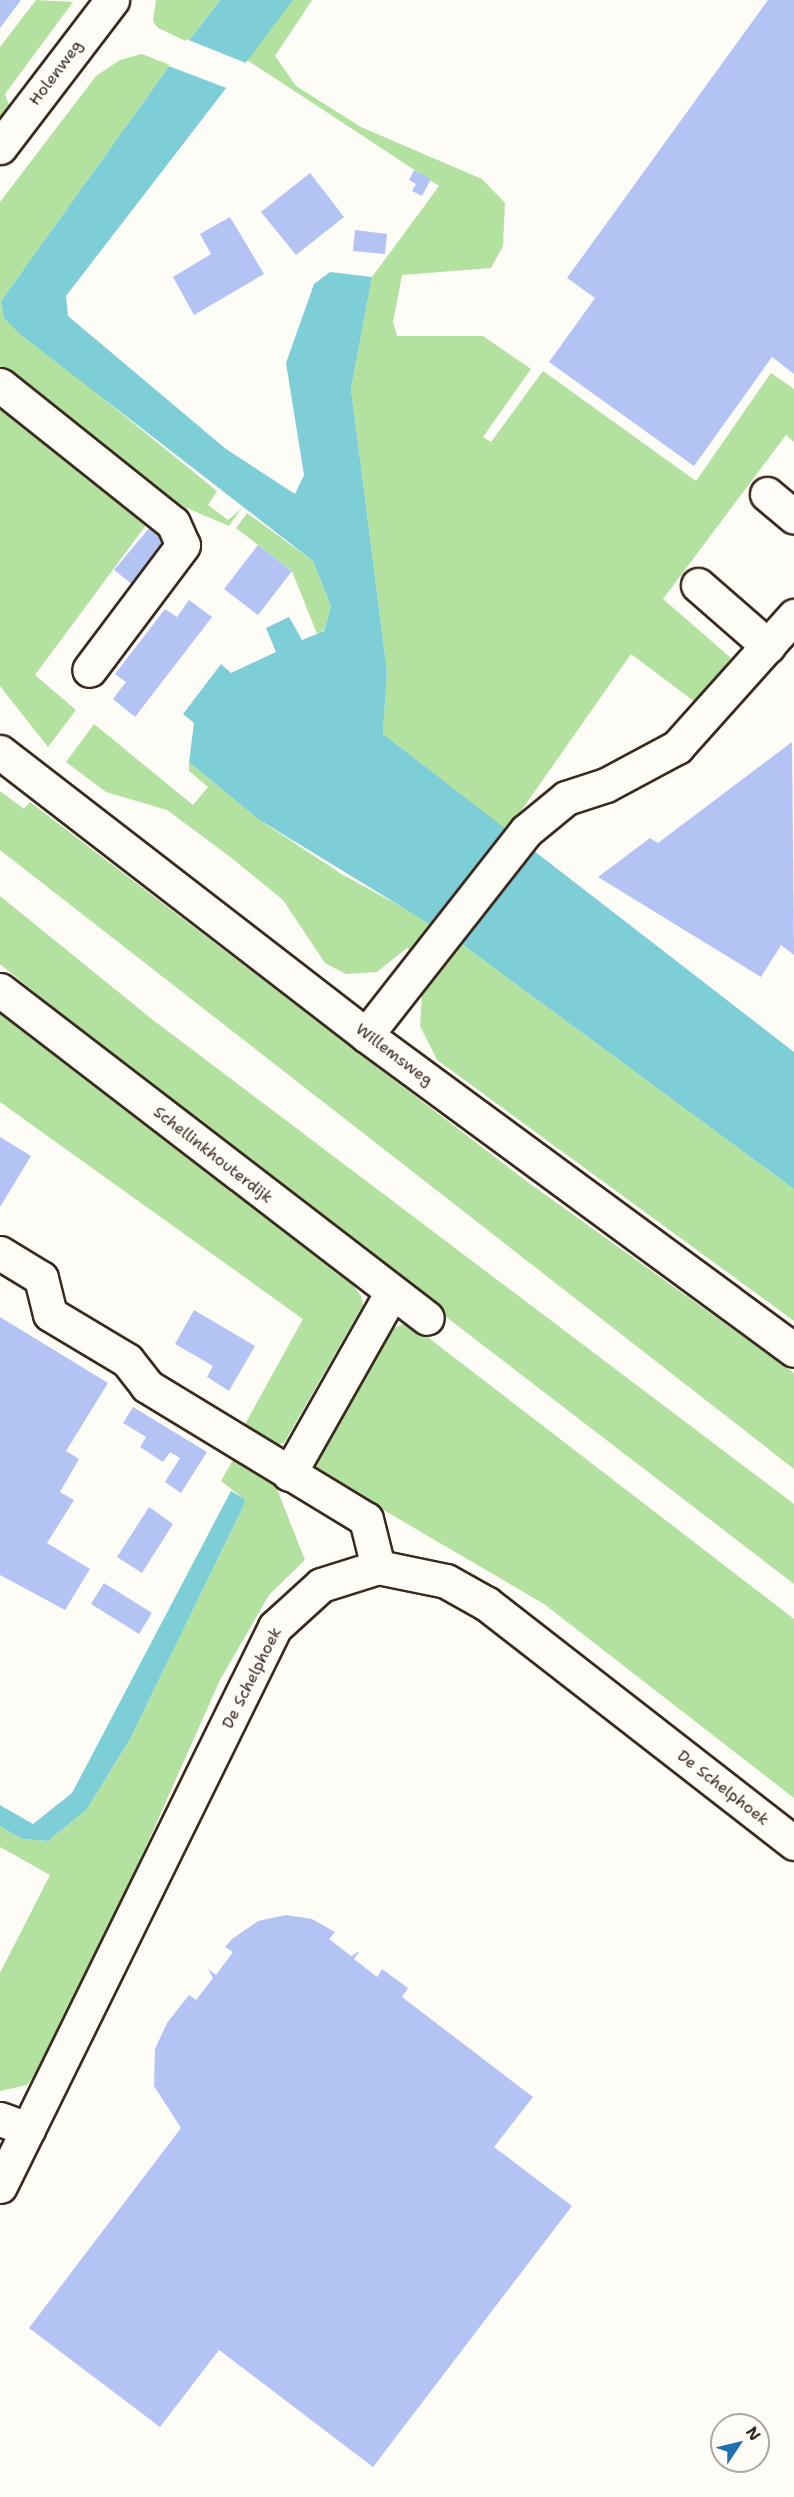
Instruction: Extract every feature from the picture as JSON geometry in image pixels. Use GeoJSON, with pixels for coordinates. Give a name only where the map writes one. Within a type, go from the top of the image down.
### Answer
{"type":"FeatureCollection","features":[{"type":"Feature","properties":{"kind":"street","name":"Holenweg"},"geometry":{"type":"LineString","coordinates":[[0,147],[112,0]]}},
{"type":"Feature","properties":{"kind":"street"},"geometry":{"type":"LineString","coordinates":[[0,385],[173,524],[183,544],[89,670]]}},
{"type":"Feature","properties":{"kind":"street"},"geometry":{"type":"LineString","coordinates":[[767,494],[794,517]]}},
{"type":"Feature","properties":{"kind":"street"},"geometry":{"type":"LineString","coordinates":[[698,585],[768,646]]}},
{"type":"Feature","properties":{"kind":"street"},"geometry":{"type":"LineString","coordinates":[[366,1035],[526,831],[566,798],[606,785],[677,747],[794,616]]}},
{"type":"Feature","properties":{"kind":"street","name":"Willemsweg"},"geometry":{"type":"LineString","coordinates":[[0,752],[366,1035],[794,1350]]}},
{"type":"Feature","properties":{"kind":"street","name":"Schellinkhouterdijk"},"geometry":{"type":"LineString","coordinates":[[0,990],[428,1318]]}},
{"type":"Feature","properties":{"kind":"street"},"geometry":{"type":"LineString","coordinates":[[0,1253],[41,1278],[50,1314],[127,1360],[147,1386],[366,1519],[378,1567]]}},
{"type":"Feature","properties":{"kind":"street"},"geometry":{"type":"LineString","coordinates":[[289,1474],[392,1292]]}},
{"type":"Feature","properties":{"kind":"street","name":"De Schelphoek"},"geometry":{"type":"LineString","coordinates":[[0,2186],[14,2124],[275,1628],[321,1585],[378,1567],[446,1581],[487,1604],[794,1843]]}},
{"type":"Feature","properties":{"kind":"green space"},"geometry":{"type":"Polygon","coordinates":[[[36,0],[73,2],[5,94],[11,111],[0,125],[0,47],[36,0]]]}},
{"type":"Feature","properties":{"kind":"green space"},"geometry":{"type":"Polygon","coordinates":[[[156,0],[220,0],[188,42],[158,28],[153,21],[156,0]]]}},
{"type":"Feature","properties":{"kind":"green space"},"geometry":{"type":"Polygon","coordinates":[[[293,0],[312,0],[275,56],[296,86],[361,127],[482,179],[505,203],[503,246],[491,268],[402,275],[393,322],[397,336],[483,336],[531,369],[483,437],[491,442],[543,371],[696,481],[771,373],[794,389],[794,442],[786,435],[663,599],[731,658],[695,702],[631,654],[507,831],[383,734],[387,671],[351,389],[372,277],[439,186],[247,60],[293,0]]]}},
{"type":"Feature","properties":{"kind":"green space"},"geometry":{"type":"Polygon","coordinates":[[[142,54],[170,65],[1,301],[4,318],[217,491],[208,505],[228,520],[241,509],[229,526],[175,503],[0,367],[0,202],[96,76],[120,60],[142,54]]]}},
{"type":"Feature","properties":{"kind":"green space"},"geometry":{"type":"Polygon","coordinates":[[[0,401],[149,521],[35,675],[76,710],[48,747],[0,686],[0,401]]]}},
{"type":"Feature","properties":{"kind":"green space"},"geometry":{"type":"Polygon","coordinates":[[[247,513],[313,561],[331,606],[324,630],[317,634],[292,571],[236,528],[247,513]]]}},
{"type":"Feature","properties":{"kind":"green space"},"geometry":{"type":"Polygon","coordinates":[[[94,724],[193,805],[208,787],[189,771],[189,762],[258,819],[343,875],[435,925],[413,953],[407,948],[377,972],[346,974],[325,963],[283,900],[229,856],[167,810],[106,792],[66,762],[94,724]]]}},
{"type":"Feature","properties":{"kind":"green space"},"geometry":{"type":"Polygon","coordinates":[[[0,791],[24,809],[30,802],[529,1183],[794,1373],[794,1469],[0,850],[0,791]]]}},
{"type":"Feature","properties":{"kind":"green space"},"geometry":{"type":"Polygon","coordinates":[[[0,896],[153,1020],[794,1504],[794,1584],[208,1134],[0,964],[0,896]]]}},
{"type":"Feature","properties":{"kind":"green space"},"geometry":{"type":"Polygon","coordinates":[[[459,942],[794,1189],[794,1321],[437,1060],[420,1026],[422,995],[459,942]]]}},
{"type":"Feature","properties":{"kind":"green space"},"geometry":{"type":"Polygon","coordinates":[[[0,1008],[347,1277],[361,1296],[363,1305],[284,1443],[275,1445],[244,1426],[303,1319],[0,1102],[0,1008]]]}},
{"type":"Feature","properties":{"kind":"green space"},"geometry":{"type":"Polygon","coordinates":[[[403,1324],[412,1325],[794,1619],[794,1798],[544,1604],[310,1467],[388,1331],[403,1324]]]}},
{"type":"Feature","properties":{"kind":"green space"},"geometry":{"type":"Polygon","coordinates":[[[234,1458],[275,1484],[305,1560],[269,1595],[220,1680],[55,2051],[27,2085],[0,2091],[0,1973],[50,1875],[0,1847],[0,1826],[22,1839],[48,1841],[87,1809],[130,1739],[243,1507],[244,1499],[221,1481],[234,1458]]]}},
{"type":"Feature","properties":{"kind":"water"},"geometry":{"type":"Polygon","coordinates":[[[220,0],[293,0],[244,65],[229,59],[219,84],[227,87],[66,296],[68,316],[226,449],[295,494],[304,475],[286,363],[314,284],[330,272],[372,277],[351,389],[387,671],[383,734],[794,1052],[794,1189],[459,942],[258,819],[189,762],[194,723],[183,714],[221,664],[231,673],[276,652],[266,628],[289,617],[302,640],[324,631],[331,606],[313,561],[20,334],[4,318],[1,301],[170,65],[182,70],[193,44],[188,42],[220,0]]]}},
{"type":"Feature","properties":{"kind":"water"},"geometry":{"type":"Polygon","coordinates":[[[231,1491],[245,1499],[243,1507],[130,1739],[87,1809],[48,1841],[22,1839],[0,1826],[0,1805],[33,1824],[72,1793],[231,1491]]]}},
{"type":"Feature","properties":{"kind":"pier"},"geometry":{"type":"Polygon","coordinates":[[[186,39],[246,63],[243,68],[230,63],[222,83],[229,89],[166,65],[180,66],[186,39]]]}},
{"type":"Feature","properties":{"kind":"building"},"geometry":{"type":"Polygon","coordinates":[[[0,0],[21,0],[0,28],[0,0]]]}},
{"type":"Feature","properties":{"kind":"building"},"geometry":{"type":"Polygon","coordinates":[[[768,0],[794,0],[794,374],[772,357],[694,466],[549,362],[595,298],[567,278],[768,0]]]}},
{"type":"Feature","properties":{"kind":"building"},"geometry":{"type":"Polygon","coordinates":[[[414,170],[431,179],[422,196],[412,191],[416,184],[409,180],[414,170]]]}},
{"type":"Feature","properties":{"kind":"building"},"geometry":{"type":"Polygon","coordinates":[[[310,173],[344,217],[296,255],[261,212],[310,173]]]}},
{"type":"Feature","properties":{"kind":"building"},"geometry":{"type":"Polygon","coordinates":[[[230,217],[264,274],[194,315],[173,277],[211,254],[200,234],[230,217]]]}},
{"type":"Feature","properties":{"kind":"building"},"geometry":{"type":"Polygon","coordinates":[[[355,230],[387,234],[385,254],[353,251],[355,230]]]}},
{"type":"Feature","properties":{"kind":"building"},"geometry":{"type":"Polygon","coordinates":[[[151,526],[166,539],[133,585],[114,570],[151,526]]]}},
{"type":"Feature","properties":{"kind":"building"},"geometry":{"type":"Polygon","coordinates":[[[258,545],[292,571],[258,615],[224,589],[258,545]]]}},
{"type":"Feature","properties":{"kind":"building"},"geometry":{"type":"Polygon","coordinates":[[[189,600],[212,617],[135,717],[113,699],[126,682],[115,674],[165,609],[177,617],[189,600]]]}},
{"type":"Feature","properties":{"kind":"building"},"geometry":{"type":"Polygon","coordinates":[[[792,742],[794,955],[781,945],[761,977],[598,877],[650,838],[658,843],[792,742]]]}},
{"type":"Feature","properties":{"kind":"building"},"geometry":{"type":"Polygon","coordinates":[[[0,1137],[31,1156],[0,1207],[0,1137]]]}},
{"type":"Feature","properties":{"kind":"building"},"geometry":{"type":"Polygon","coordinates":[[[194,1310],[255,1346],[229,1391],[207,1377],[213,1366],[175,1344],[194,1310]]]}},
{"type":"Feature","properties":{"kind":"building"},"geometry":{"type":"Polygon","coordinates":[[[0,1317],[108,1383],[66,1451],[79,1459],[60,1492],[74,1500],[47,1543],[90,1569],[65,1610],[0,1575],[0,1317]]]}},
{"type":"Feature","properties":{"kind":"building"},"geometry":{"type":"Polygon","coordinates":[[[133,1407],[207,1452],[181,1493],[165,1482],[180,1458],[170,1452],[163,1462],[140,1447],[146,1437],[123,1423],[133,1407]]]}},
{"type":"Feature","properties":{"kind":"building"},"geometry":{"type":"Polygon","coordinates":[[[149,1507],[173,1524],[142,1573],[117,1557],[149,1507]]]}},
{"type":"Feature","properties":{"kind":"building"},"geometry":{"type":"Polygon","coordinates":[[[104,1583],[152,1613],[139,1634],[91,1604],[104,1583]]]}},
{"type":"Feature","properties":{"kind":"building"},"geometry":{"type":"Polygon","coordinates":[[[286,1915],[312,1919],[335,1932],[329,1939],[351,1956],[360,1951],[354,1959],[377,1977],[382,1969],[408,1988],[402,1997],[533,2097],[494,2147],[572,2206],[373,2467],[219,2350],[160,2427],[29,2328],[181,2128],[154,2086],[155,2049],[167,2023],[189,1995],[196,2000],[213,1978],[208,1969],[216,1975],[233,1952],[225,1947],[232,1939],[258,1921],[286,1915]]]}}]}
